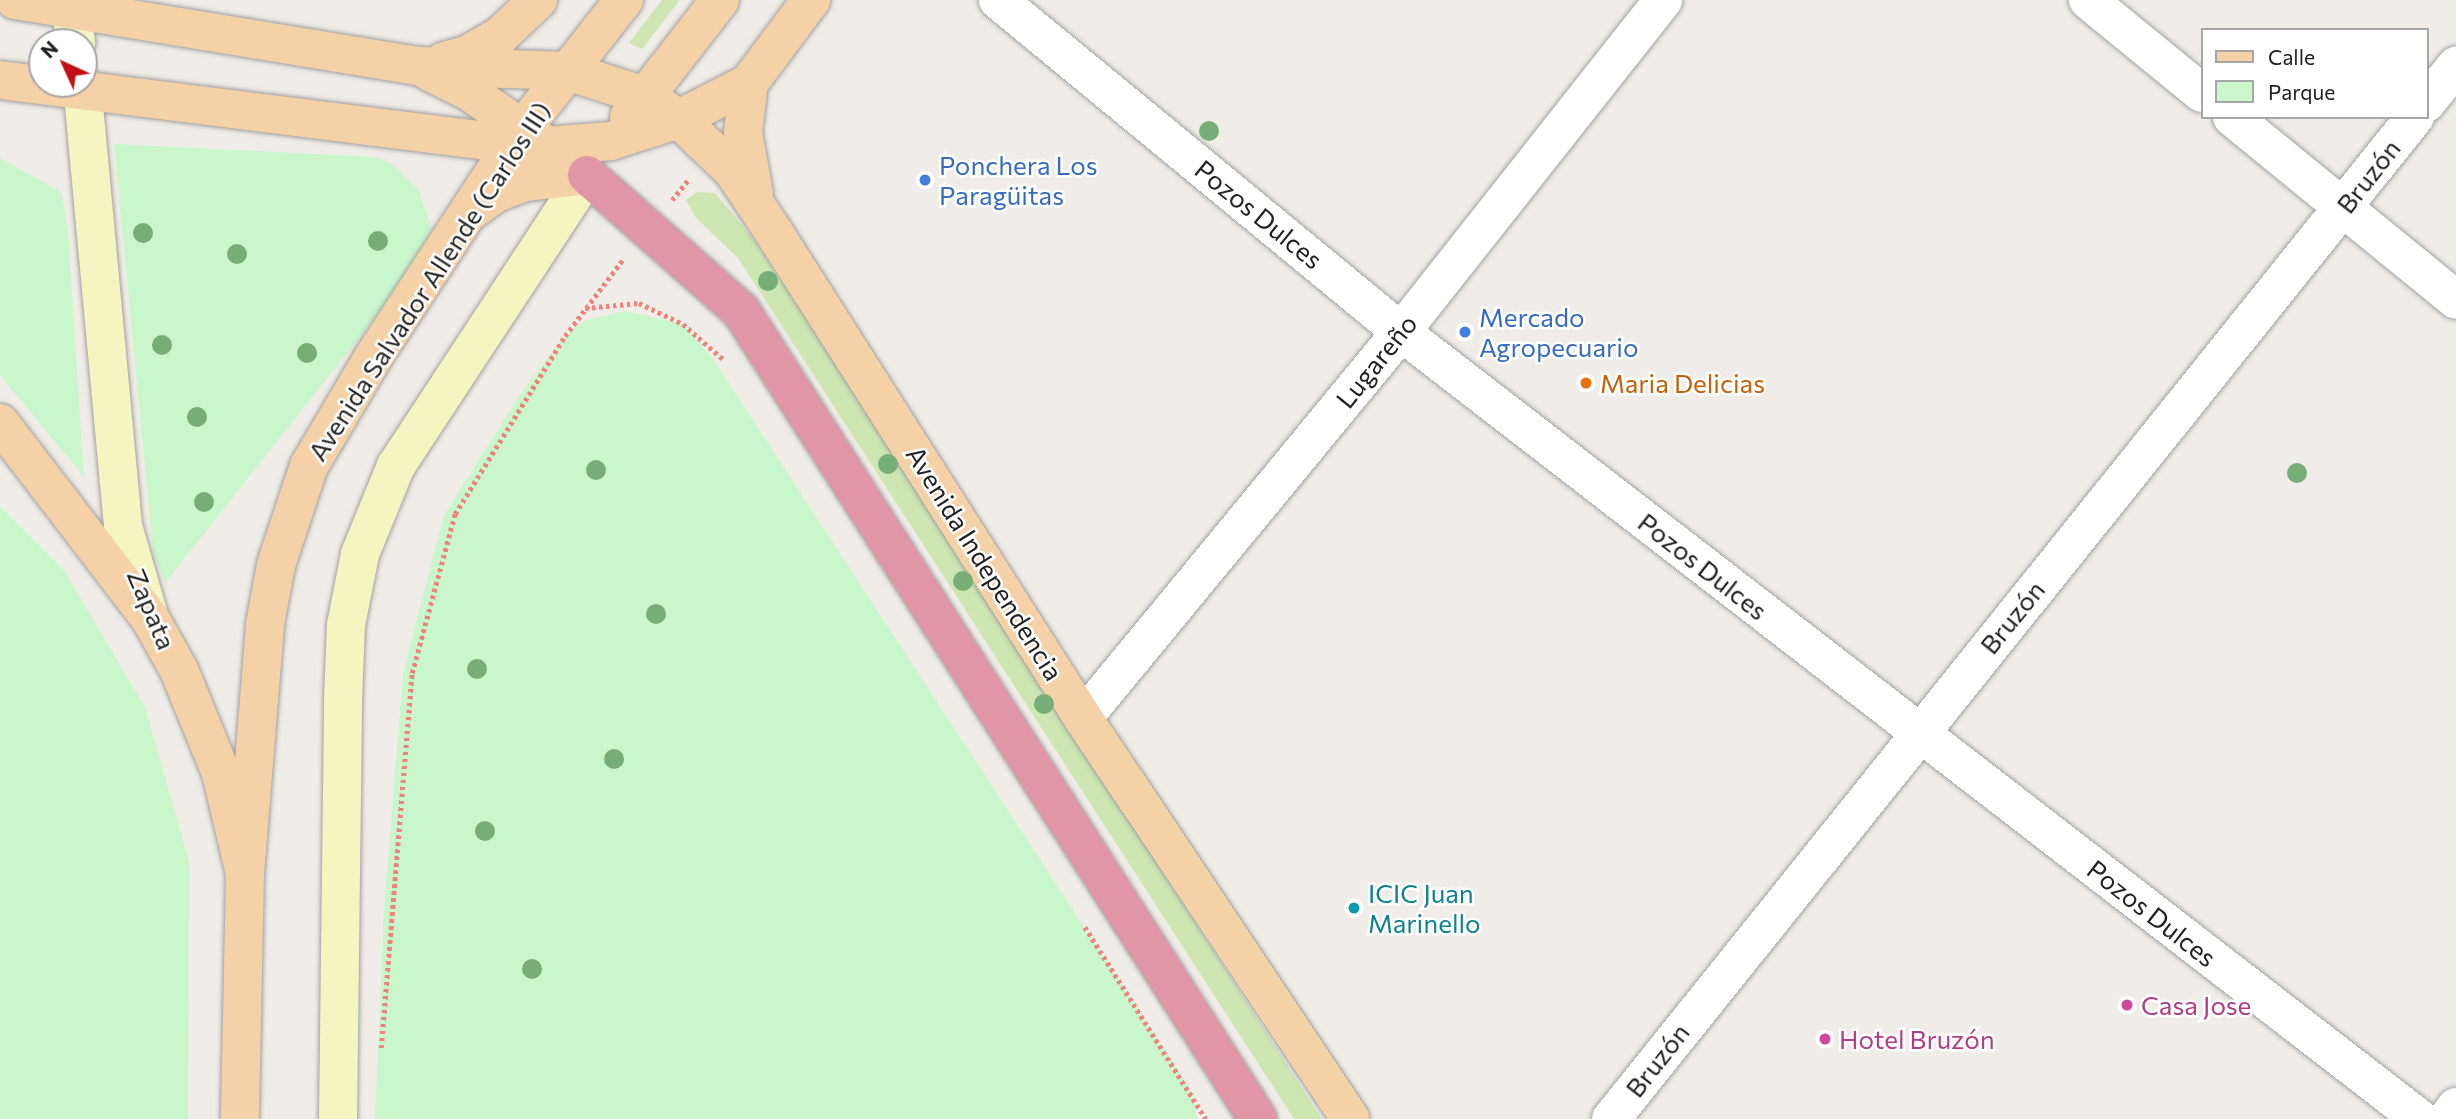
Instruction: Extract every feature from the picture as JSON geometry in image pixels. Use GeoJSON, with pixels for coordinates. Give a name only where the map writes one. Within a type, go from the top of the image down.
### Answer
{"type":"FeatureCollection","features":[{"type":"Feature","properties":{"kind":"highway"},"geometry":{"type":"LineString","coordinates":[[587,175],[650,226],[741,311],[1258,1119]]}},
{"type":"Feature","properties":{"kind":"main road"},"geometry":{"type":"LineString","coordinates":[[15,0],[72,16],[418,66],[468,91],[528,139],[587,175]]}},
{"type":"Feature","properties":{"kind":"main road"},"geometry":{"type":"LineString","coordinates":[[418,66],[467,55],[501,35],[538,0]]}},
{"type":"Feature","properties":{"kind":"main road","name":"Avenida Salvador Allende (Carlos III)"},"geometry":{"type":"LineString","coordinates":[[245,874],[265,624],[296,498],[374,356],[467,214],[528,139],[566,71],[624,0]]}},
{"type":"Feature","properties":{"kind":"main road"},"geometry":{"type":"LineString","coordinates":[[338,1119],[343,700],[346,625],[360,554],[396,466],[587,175],[720,0]]}},
{"type":"Feature","properties":{"kind":"main road"},"geometry":{"type":"LineString","coordinates":[[98,89],[528,139],[611,141],[679,119],[749,83],[811,0]]}},
{"type":"Feature","properties":{"kind":"main road","name":"Avenida Independencia"},"geometry":{"type":"LineString","coordinates":[[418,66],[566,71],[645,96],[679,119],[713,151],[758,209],[1083,718],[1350,1119]]}},
{"type":"Feature","properties":{"kind":"main road"},"geometry":{"type":"LineString","coordinates":[[0,80],[28,82]]}},
{"type":"Feature","properties":{"kind":"main road"},"geometry":{"type":"LineString","coordinates":[[749,83],[743,117],[745,161],[758,209]]}},
{"type":"Feature","properties":{"kind":"main road","name":"Zapata"},"geometry":{"type":"LineString","coordinates":[[84,98],[123,526],[151,620],[179,670],[221,773],[245,874],[240,1119]]}},
{"type":"Feature","properties":{"kind":"main road"},"geometry":{"type":"LineString","coordinates":[[467,214],[496,193],[525,182],[587,175]]}},
{"type":"Feature","properties":{"kind":"main road"},"geometry":{"type":"LineString","coordinates":[[0,423],[151,620]]}},
{"type":"Feature","properties":{"kind":"street","name":"Pozos Dulces"},"geometry":{"type":"LineString","coordinates":[[998,0],[1401,332],[2420,1119]]}},
{"type":"Feature","properties":{"kind":"street","name":"Lugareño"},"geometry":{"type":"LineString","coordinates":[[1083,718],[1401,332],[1663,0]]}},
{"type":"Feature","properties":{"kind":"street"},"geometry":{"type":"LineString","coordinates":[[2088,0],[2200,91]]}},
{"type":"Feature","properties":{"kind":"street"},"geometry":{"type":"LineString","coordinates":[[2428,101],[2456,66]]}},
{"type":"Feature","properties":{"kind":"street"},"geometry":{"type":"LineString","coordinates":[[2234,119],[2456,300]]}},
{"type":"Feature","properties":{"kind":"street","name":"Bruzón"},"geometry":{"type":"LineString","coordinates":[[1611,1119],[1917,733],[2413,119]]}},
{"type":"Feature","properties":{"kind":"street"},"geometry":{"type":"LineString","coordinates":[[2447,1119],[2456,1107]]}},
{"type":"Feature","properties":{"kind":"path"},"geometry":{"type":"LineString","coordinates":[[380,1063],[412,673],[455,514],[584,308],[713,151]]}},
{"type":"Feature","properties":{"kind":"path"},"geometry":{"type":"LineString","coordinates":[[584,308],[639,303],[683,324],[730,369]]}},
{"type":"Feature","properties":{"kind":"path"},"geometry":{"type":"LineString","coordinates":[[1079,918],[1206,1119]]}},
{"type":"Feature","properties":{"kind":"green space"},"geometry":{"type":"Polygon","coordinates":[[[662,0],[680,0],[642,49],[629,43],[662,0]]]}},
{"type":"Feature","properties":{"kind":"green space"},"geometry":{"type":"Polygon","coordinates":[[[114,144],[376,157],[393,165],[419,191],[431,227],[427,252],[165,583],[153,551],[114,144]]]}},
{"type":"Feature","properties":{"kind":"green space"},"geometry":{"type":"Polygon","coordinates":[[[0,158],[61,192],[68,231],[84,477],[0,375],[0,158]]]}},
{"type":"Feature","properties":{"kind":"green space"},"geometry":{"type":"Polygon","coordinates":[[[697,192],[715,193],[757,243],[1322,1119],[1294,1119],[738,258],[695,217],[686,200],[697,192]]]}},
{"type":"Feature","properties":{"kind":"green space"},"geometry":{"type":"Polygon","coordinates":[[[625,311],[683,324],[713,359],[1192,1092],[1197,1119],[375,1119],[384,909],[403,673],[444,515],[523,390],[565,336],[584,321],[625,311]]]}},
{"type":"Feature","properties":{"kind":"green space"},"geometry":{"type":"Polygon","coordinates":[[[0,506],[63,569],[145,707],[189,861],[188,1119],[0,1119],[0,506]]]}},
{"type":"Feature","properties":{"kind":"place","name":"Ponchera Los Paragüitas"},"geometry":{"type":"Point","coordinates":[925,180]}},
{"type":"Feature","properties":{"kind":"place","name":"Mercado Agropecuario"},"geometry":{"type":"Point","coordinates":[1465,332]}},
{"type":"Feature","properties":{"kind":"place","name":"Maria Delicias"},"geometry":{"type":"Point","coordinates":[1586,383]}},
{"type":"Feature","properties":{"kind":"place","name":"ICIC Juan Marinello"},"geometry":{"type":"Point","coordinates":[1354,908]}},
{"type":"Feature","properties":{"kind":"place","name":"Casa Jose"},"geometry":{"type":"Point","coordinates":[2127,1005]}},
{"type":"Feature","properties":{"kind":"place","name":"Hotel Bruzón"},"geometry":{"type":"Point","coordinates":[1825,1039]}}]}
